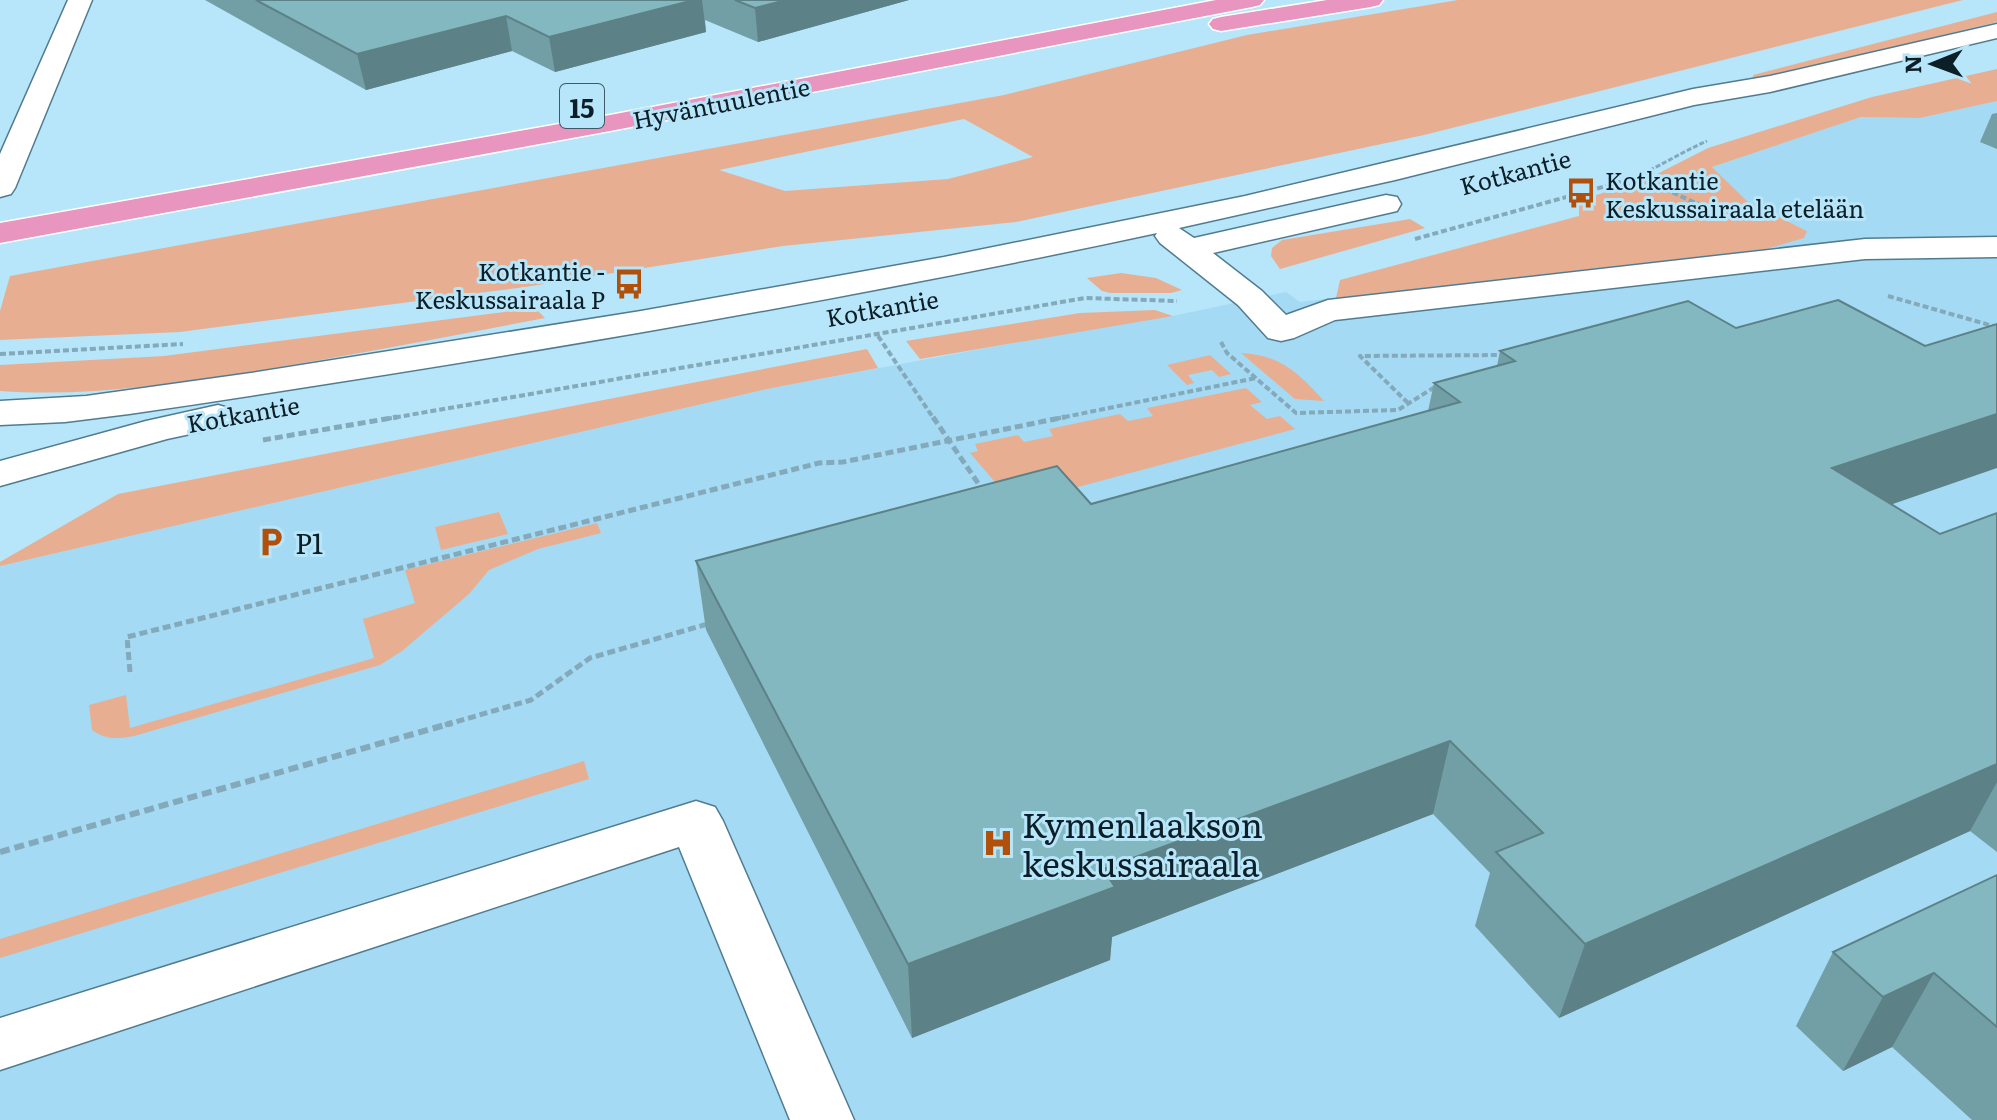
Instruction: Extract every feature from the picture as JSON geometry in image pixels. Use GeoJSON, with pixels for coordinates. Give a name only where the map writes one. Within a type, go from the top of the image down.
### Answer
{"type":"FeatureCollection","features":[{"type":"Feature","properties":{"kind":"highway","name":"Hyväntuulentie"},"geometry":{"type":"LineString","coordinates":[[0,209],[1163,0]]}},
{"type":"Feature","properties":{"kind":"highway","name":"Hyväntuulentie"},"geometry":{"type":"LineString","coordinates":[[0,233],[610,123],[1252,0]]}},
{"type":"Feature","properties":{"kind":"highway"},"geometry":{"type":"LineString","coordinates":[[610,123],[953,71],[1371,0]]}},
{"type":"Feature","properties":{"kind":"street"},"geometry":{"type":"LineString","coordinates":[[3,182],[20,135],[80,0]]}},
{"type":"Feature","properties":{"kind":"street","name":"Kotkantie"},"geometry":{"type":"LineString","coordinates":[[0,413],[38,414],[218,390],[855,284],[1157,224],[1458,156],[1693,97],[1751,90],[1885,55],[1997,31]]}},
{"type":"Feature","properties":{"kind":"street","name":"Kotkantie"},"geometry":{"type":"LineString","coordinates":[[0,474],[160,429],[255,410],[866,310],[1188,249],[1499,176],[1726,109],[1751,90]]}},
{"type":"Feature","properties":{"kind":"street"},"geometry":{"type":"LineString","coordinates":[[1157,224],[1250,298],[1281,330],[1328,310],[1865,249],[1997,247]]}},
{"type":"Feature","properties":{"kind":"street"},"geometry":{"type":"LineString","coordinates":[[0,1044],[696,821],[822,1120]]}},
{"type":"Feature","properties":{"kind":"path"},"geometry":{"type":"LineString","coordinates":[[1407,242],[1638,177],[1664,160],[1707,141]]}},
{"type":"Feature","properties":{"kind":"path"},"geometry":{"type":"LineString","coordinates":[[1638,177],[1724,215],[1796,257]]}},
{"type":"Feature","properties":{"kind":"path"},"geometry":{"type":"LineString","coordinates":[[1077,290],[1085,298]]}},
{"type":"Feature","properties":{"kind":"path"},"geometry":{"type":"LineString","coordinates":[[252,442],[1085,298],[1185,301]]}},
{"type":"Feature","properties":{"kind":"path"},"geometry":{"type":"LineString","coordinates":[[877,335],[946,440],[990,499]]}},
{"type":"Feature","properties":{"kind":"path"},"geometry":{"type":"LineString","coordinates":[[1227,353],[1296,413],[1398,410],[1435,385],[1448,386]]}},
{"type":"Feature","properties":{"kind":"path"},"geometry":{"type":"LineString","coordinates":[[1408,403],[1360,356],[1519,355]]}},
{"type":"Feature","properties":{"kind":"path"},"geometry":{"type":"LineString","coordinates":[[130,672],[127,637],[819,463],[843,462],[1256,378]]}},
{"type":"Feature","properties":{"kind":"path"},"geometry":{"type":"LineString","coordinates":[[0,852],[531,700],[590,658],[715,622]]}},
{"type":"Feature","properties":{"kind":"shaded area"},"geometry":{"type":"Polygon","coordinates":[[[1458,0],[1963,0],[1424,135],[1016,222],[783,246],[525,287],[180,332],[0,340],[0,311],[10,276],[1004,95],[1247,35],[1458,0]],[[964,119],[719,170],[785,191],[948,179],[1033,157],[964,119]]]}},
{"type":"Feature","properties":{"kind":"shaded area"},"geometry":{"type":"Polygon","coordinates":[[[1997,12],[1997,22],[1753,81],[1753,75],[1997,12]]]}},
{"type":"Feature","properties":{"kind":"shaded area"},"geometry":{"type":"Polygon","coordinates":[[[1997,69],[1997,101],[1920,118],[1861,117],[1712,167],[1747,201],[1807,231],[1804,238],[1766,249],[1336,298],[1340,280],[1579,216],[1579,201],[1655,175],[1708,148],[1872,97],[1997,69]]]}},
{"type":"Feature","properties":{"kind":"shaded area","name":"Kymenlaakson keskussairaala"},"geometry":{"type":"Polygon","coordinates":[[[1997,101],[1997,1120],[0,1120],[0,566],[772,388],[1173,316],[1286,292],[1300,302],[1766,249],[1807,231],[1747,201],[1712,167],[1861,117],[1920,118],[1997,101]]]}},
{"type":"Feature","properties":{"kind":"shaded area"},"geometry":{"type":"Polygon","coordinates":[[[1410,219],[1425,228],[1280,269],[1271,256],[1272,248],[1282,240],[1410,219]]]}},
{"type":"Feature","properties":{"kind":"shaded area"},"geometry":{"type":"Polygon","coordinates":[[[1121,273],[1156,278],[1182,290],[1171,293],[1110,293],[1102,291],[1087,278],[1121,273]]]}},
{"type":"Feature","properties":{"kind":"shaded area"},"geometry":{"type":"Polygon","coordinates":[[[535,308],[545,318],[244,373],[92,391],[0,391],[0,365],[164,356],[535,308]]]}},
{"type":"Feature","properties":{"kind":"shaded area"},"geometry":{"type":"Polygon","coordinates":[[[1155,310],[1173,316],[920,359],[906,341],[1080,313],[1155,310]]]}},
{"type":"Feature","properties":{"kind":"shaded area"},"geometry":{"type":"Polygon","coordinates":[[[867,349],[878,368],[772,388],[0,566],[0,562],[118,494],[867,349]]]}},
{"type":"Feature","properties":{"kind":"shaded area"},"geometry":{"type":"Polygon","coordinates":[[[1241,353],[1267,357],[1288,367],[1324,401],[1295,399],[1241,353]]]}},
{"type":"Feature","properties":{"kind":"shaded area"},"geometry":{"type":"Polygon","coordinates":[[[1210,355],[1231,374],[1219,377],[1212,370],[1188,375],[1194,383],[1187,385],[1167,365],[1210,355]]]}},
{"type":"Feature","properties":{"kind":"shaded area"},"geometry":{"type":"Polygon","coordinates":[[[1246,388],[1262,402],[1250,405],[1267,419],[1280,416],[1295,429],[1014,504],[970,453],[978,451],[975,444],[1018,435],[1024,442],[1053,436],[1049,429],[1120,414],[1128,421],[1153,416],[1147,408],[1246,388]]]}},
{"type":"Feature","properties":{"kind":"shaded area"},"geometry":{"type":"Polygon","coordinates":[[[499,512],[508,534],[441,550],[435,527],[499,512]]]}},
{"type":"Feature","properties":{"kind":"shaded area"},"geometry":{"type":"Polygon","coordinates":[[[597,523],[601,533],[538,549],[489,570],[469,594],[402,651],[380,665],[134,736],[112,738],[92,730],[89,705],[126,695],[130,728],[374,658],[363,619],[415,603],[405,570],[597,523]]]}},
{"type":"Feature","properties":{"kind":"shaded area"},"geometry":{"type":"Polygon","coordinates":[[[584,761],[589,779],[0,958],[0,939],[584,761]]]}},
{"type":"Feature","properties":{"kind":"building"},"geometry":{"type":"Polygon","coordinates":[[[256,0],[694,0],[549,37],[506,16],[357,54],[256,0]]]}},
{"type":"Feature","properties":{"kind":"building"},"geometry":{"type":"Polygon","coordinates":[[[735,0],[786,0],[755,8],[735,0]]]}},
{"type":"Feature","properties":{"kind":"building"},"geometry":{"type":"Polygon","coordinates":[[[1838,300],[1925,346],[1997,324],[1997,414],[1832,468],[1940,534],[1997,513],[1997,764],[1585,944],[1496,852],[1543,833],[1450,741],[1103,869],[1115,887],[908,964],[696,561],[1057,466],[1091,504],[1460,402],[1434,383],[1515,361],[1500,351],[1688,301],[1736,328],[1838,300]]]}},
{"type":"Feature","properties":{"kind":"building"},"geometry":{"type":"Polygon","coordinates":[[[1997,875],[1997,1027],[1934,973],[1883,997],[1833,952],[1997,875]]]}},
{"type":"Feature","properties":{"kind":"place","name":"Kotkantie Keskussairaala etelään"},"geometry":{"type":"Point","coordinates":[1581,193]}},
{"type":"Feature","properties":{"kind":"place","name":"Kotkantie - Keskussairaala P"},"geometry":{"type":"Point","coordinates":[629,284]}},
{"type":"Feature","properties":{"kind":"place","name":"P1"},"geometry":{"type":"Point","coordinates":[271,542]}},
{"type":"Feature","properties":{"kind":"place","name":"Kymenlaakson keskussairaala"},"geometry":{"type":"Point","coordinates":[998,843]}}]}
